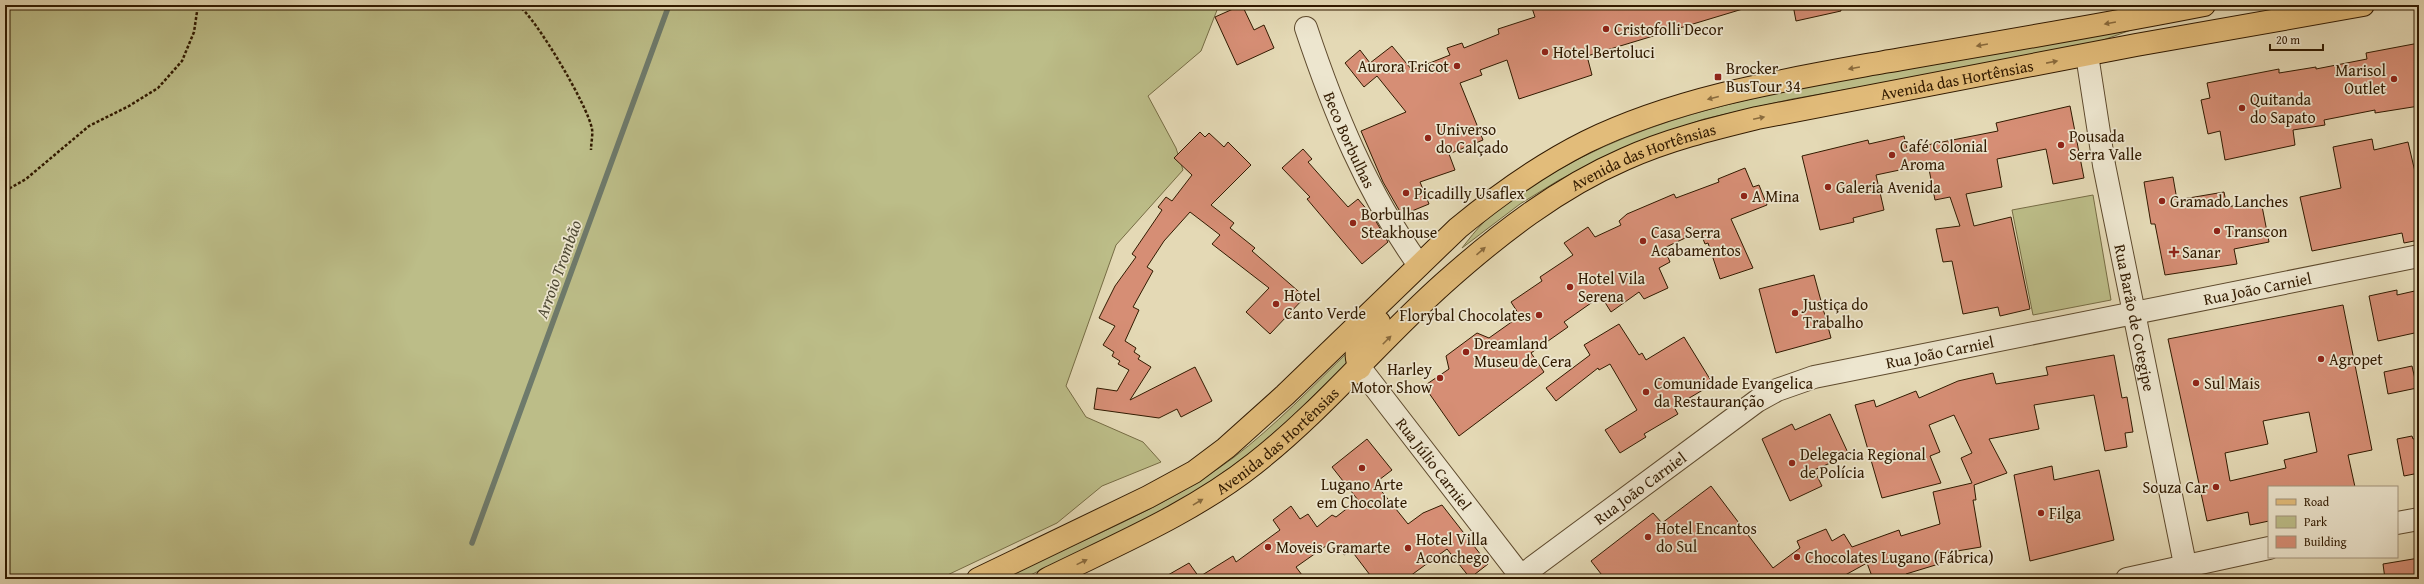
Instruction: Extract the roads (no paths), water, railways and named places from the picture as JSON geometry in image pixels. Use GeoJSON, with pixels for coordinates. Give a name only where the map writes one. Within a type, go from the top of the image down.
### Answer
{"type":"FeatureCollection","features":[{"type":"Feature","properties":{"kind":"main road"},"geometry":{"type":"LineString","coordinates":[[2140,18],[2160,5]]}},
{"type":"Feature","properties":{"kind":"main road","name":"Avenida das Hortênsias"},"geometry":{"type":"LineString","coordinates":[[978,579],[1141,500],[1194,472],[1226,448],[1286,395],[1419,265],[1485,205],[1534,171],[1587,142],[1633,122],[1681,106],[1799,78],[2140,18],[2204,5]]}},
{"type":"Feature","properties":{"kind":"main road"},"geometry":{"type":"LineString","coordinates":[[2136,45],[2186,30],[2253,16],[2269,5]]}},
{"type":"Feature","properties":{"kind":"main road","name":"Avenida das Hortênsias"},"geometry":{"type":"LineString","coordinates":[[1047,579],[1182,512],[1217,491],[1266,454],[1360,368],[1443,284],[1497,237],[1542,205],[1581,181],[1626,158],[1713,128],[1757,118],[2136,45],[2363,5]]}},
{"type":"Feature","properties":{"kind":"main road"},"geometry":{"type":"LineString","coordinates":[[1360,368],[1355,357],[1355,350],[1364,337],[1432,265],[1458,228]]}},
{"type":"Feature","properties":{"kind":"street","name":"Beco Borbulhas"},"geometry":{"type":"LineString","coordinates":[[1306,28],[1328,94],[1357,161],[1372,190],[1419,265]]}},
{"type":"Feature","properties":{"kind":"street","name":"Rua Barão de Cotegipe"},"geometry":{"type":"LineString","coordinates":[[2087,55],[2104,165],[2186,572]]}},
{"type":"Feature","properties":{"kind":"street","name":"Rua João Carniel"},"geometry":{"type":"LineString","coordinates":[[1520,578],[1701,441],[1777,390],[1814,378],[2134,312],[2419,256]]}},
{"type":"Feature","properties":{"kind":"street","name":"Rua Júlio Carniel"},"geometry":{"type":"LineString","coordinates":[[1360,368],[1520,578]]}},
{"type":"Feature","properties":{"kind":"street"},"geometry":{"type":"LineString","coordinates":[[2398,523],[2419,519]]}},
{"type":"Feature","properties":{"kind":"street"},"geometry":{"type":"LineString","coordinates":[[2127,579],[2186,572],[2268,548]]}},
{"type":"Feature","properties":{"kind":"waterway","name":"Arroio Trombão"},"geometry":{"type":"LineString","coordinates":[[472,543],[669,5]]}},
{"type":"Feature","properties":{"kind":"place","name":"Cristofolli Decor"},"geometry":{"type":"Point","coordinates":[1606,29]}},
{"type":"Feature","properties":{"kind":"place","name":"Hotel Bertoluci"},"geometry":{"type":"Point","coordinates":[1545,52]}},
{"type":"Feature","properties":{"kind":"place","name":"Aurora Tricot"},"geometry":{"type":"Point","coordinates":[1457,66]}},
{"type":"Feature","properties":{"kind":"place","name":"Brocker BusTour 34"},"geometry":{"type":"Point","coordinates":[1718,77]}},
{"type":"Feature","properties":{"kind":"place","name":"Marisol Outlet"},"geometry":{"type":"Point","coordinates":[2394,79]}},
{"type":"Feature","properties":{"kind":"place","name":"Quitanda do Sapato"},"geometry":{"type":"Point","coordinates":[2242,108]}},
{"type":"Feature","properties":{"kind":"place","name":"Universo do Calçado"},"geometry":{"type":"Point","coordinates":[1428,138]}},
{"type":"Feature","properties":{"kind":"place","name":"Pousada Serra Valle"},"geometry":{"type":"Point","coordinates":[2061,145]}},
{"type":"Feature","properties":{"kind":"place","name":"Café Colonial Aroma"},"geometry":{"type":"Point","coordinates":[1892,155]}},
{"type":"Feature","properties":{"kind":"place","name":"Galeria Avenida"},"geometry":{"type":"Point","coordinates":[1828,187]}},
{"type":"Feature","properties":{"kind":"place","name":"Picadilly Usaflex"},"geometry":{"type":"Point","coordinates":[1406,193]}},
{"type":"Feature","properties":{"kind":"place","name":"A Mina"},"geometry":{"type":"Point","coordinates":[1744,196]}},
{"type":"Feature","properties":{"kind":"place","name":"Gramado Lanches"},"geometry":{"type":"Point","coordinates":[2162,201]}},
{"type":"Feature","properties":{"kind":"place","name":"Borbulhas Steakhouse"},"geometry":{"type":"Point","coordinates":[1353,223]}},
{"type":"Feature","properties":{"kind":"place","name":"Transcon"},"geometry":{"type":"Point","coordinates":[2217,231]}},
{"type":"Feature","properties":{"kind":"place","name":"Casa Serra Acabamentos"},"geometry":{"type":"Point","coordinates":[1643,241]}},
{"type":"Feature","properties":{"kind":"place","name":"Sanar"},"geometry":{"type":"Point","coordinates":[2174,252]}},
{"type":"Feature","properties":{"kind":"place","name":"Hotel Vila Serena"},"geometry":{"type":"Point","coordinates":[1570,287]}},
{"type":"Feature","properties":{"kind":"place","name":"Hotel Canto Verde"},"geometry":{"type":"Point","coordinates":[1276,304]}},
{"type":"Feature","properties":{"kind":"place","name":"Justiça do Trabalho"},"geometry":{"type":"Point","coordinates":[1795,313]}},
{"type":"Feature","properties":{"kind":"place","name":"Florybal Chocolates"},"geometry":{"type":"Point","coordinates":[1539,315]}},
{"type":"Feature","properties":{"kind":"place","name":"Dreamland Museu de Cera"},"geometry":{"type":"Point","coordinates":[1466,352]}},
{"type":"Feature","properties":{"kind":"place","name":"Agropet"},"geometry":{"type":"Point","coordinates":[2321,359]}},
{"type":"Feature","properties":{"kind":"place","name":"Harley Motor Show"},"geometry":{"type":"Point","coordinates":[1440,378]}},
{"type":"Feature","properties":{"kind":"place","name":"Sul Mais"},"geometry":{"type":"Point","coordinates":[2196,383]}},
{"type":"Feature","properties":{"kind":"place","name":"Comunidade Evangelica da Restauranção"},"geometry":{"type":"Point","coordinates":[1646,392]}},
{"type":"Feature","properties":{"kind":"place","name":"Delegacia Regional de Polícia"},"geometry":{"type":"Point","coordinates":[1792,463]}},
{"type":"Feature","properties":{"kind":"place","name":"Lugano Arte em Chocolate"},"geometry":{"type":"Point","coordinates":[1362,468]}},
{"type":"Feature","properties":{"kind":"place","name":"Souza Car"},"geometry":{"type":"Point","coordinates":[2216,487]}},
{"type":"Feature","properties":{"kind":"place","name":"Filga"},"geometry":{"type":"Point","coordinates":[2041,513]}},
{"type":"Feature","properties":{"kind":"place","name":"Hotel Encantos do Sul"},"geometry":{"type":"Point","coordinates":[1648,537]}},
{"type":"Feature","properties":{"kind":"place","name":"Moveis Gramarte"},"geometry":{"type":"Point","coordinates":[1268,547]}},
{"type":"Feature","properties":{"kind":"place","name":"Hotel Villa Aconchego"},"geometry":{"type":"Point","coordinates":[1408,548]}},
{"type":"Feature","properties":{"kind":"place","name":"Chocolates Lugano (Fábrica)"},"geometry":{"type":"Point","coordinates":[1797,557]}}]}
